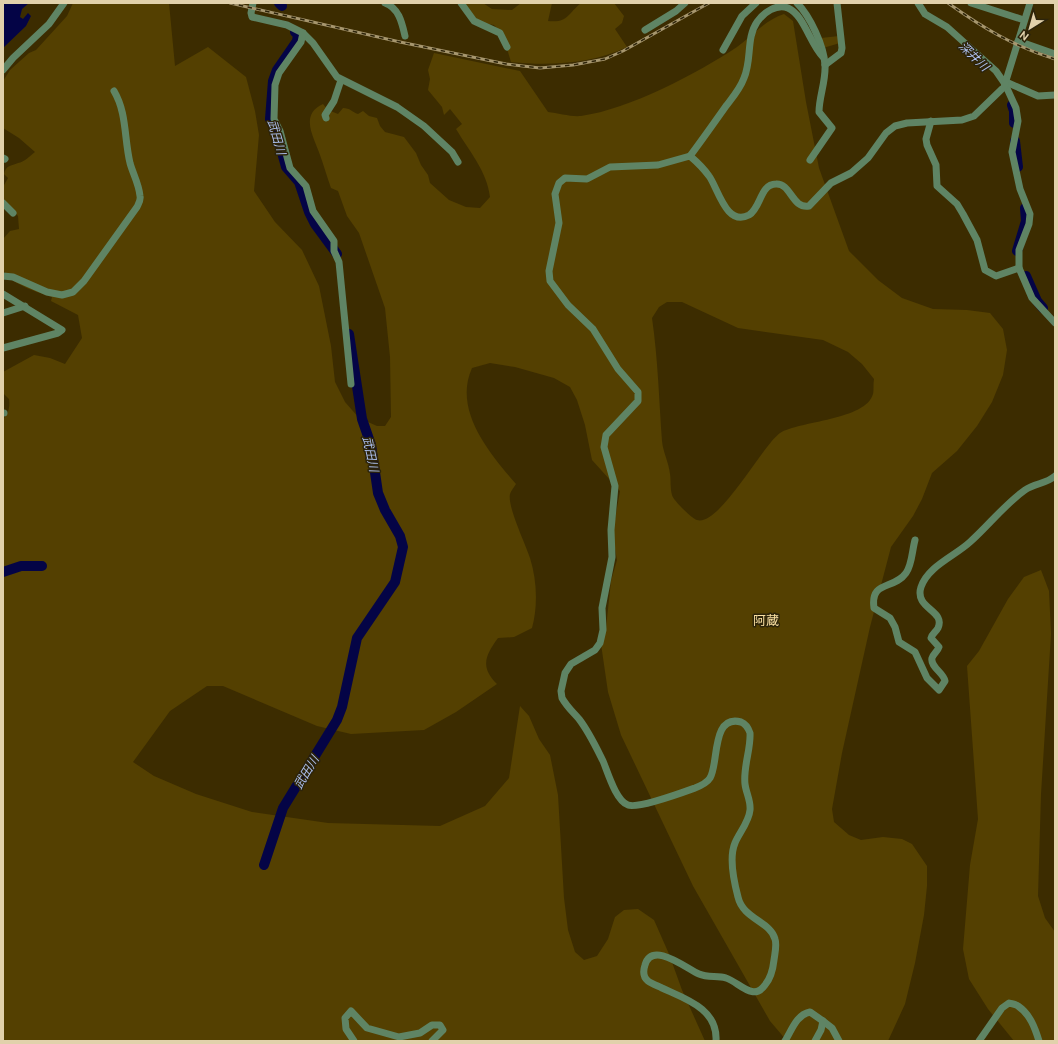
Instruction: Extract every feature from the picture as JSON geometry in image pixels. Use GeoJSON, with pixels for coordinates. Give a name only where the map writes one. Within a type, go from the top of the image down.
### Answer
{"type":"FeatureCollection","features":[{"type":"Feature","properties":{"kind":"street"},"geometry":{"type":"LineString","coordinates":[[3,70],[13,58],[49,24],[64,3]]}},
{"type":"Feature","properties":{"kind":"street"},"geometry":{"type":"LineString","coordinates":[[253,3],[252,17],[287,25],[303,33],[313,43],[332,71],[341,80],[390,104],[424,126],[452,152],[458,162]]}},
{"type":"Feature","properties":{"kind":"street"},"geometry":{"type":"LineString","coordinates":[[386,3],[396,10],[400,17],[405,36]]}},
{"type":"Feature","properties":{"kind":"street"},"geometry":{"type":"LineString","coordinates":[[461,3],[474,21],[500,33],[507,47]]}},
{"type":"Feature","properties":{"kind":"street"},"geometry":{"type":"LineString","coordinates":[[645,30],[676,11],[685,3]]}},
{"type":"Feature","properties":{"kind":"street"},"geometry":{"type":"LineString","coordinates":[[723,50],[742,16],[756,3]]}},
{"type":"Feature","properties":{"kind":"street"},"geometry":{"type":"LineString","coordinates":[[797,3],[805,11],[812,24],[823,57],[825,65],[819,112],[832,128],[810,160]]}},
{"type":"Feature","properties":{"kind":"street"},"geometry":{"type":"LineString","coordinates":[[825,65],[841,53],[842,48],[837,3]]}},
{"type":"Feature","properties":{"kind":"street"},"geometry":{"type":"LineString","coordinates":[[918,3],[925,14],[941,22],[985,59],[1004,86],[1016,108],[1018,122],[1012,152],[1020,189],[1030,214],[1029,224],[1019,250],[1019,268],[1036,305],[1055,323]]}},
{"type":"Feature","properties":{"kind":"street"},"geometry":{"type":"LineString","coordinates":[[971,3],[1024,20]]}},
{"type":"Feature","properties":{"kind":"street"},"geometry":{"type":"LineString","coordinates":[[690,156],[710,177],[725,208],[732,214],[741,217],[749,215],[755,209],[768,186],[773,184],[779,184],[785,188],[797,203],[804,207],[809,206],[831,183],[851,173],[868,158],[886,132],[895,126],[907,123],[968,119],[1004,86],[1030,3]]}},
{"type":"Feature","properties":{"kind":"street"},"geometry":{"type":"LineString","coordinates":[[716,1041],[715,1029],[709,1015],[690,1001],[648,981],[644,975],[644,966],[647,960],[653,955],[662,956],[699,974],[728,978],[747,991],[756,992],[763,988],[768,980],[773,967],[776,948],[775,938],[771,932],[742,909],[738,898],[732,861],[734,845],[748,818],[750,810],[745,784],[747,753],[750,739],[747,725],[734,721],[727,723],[721,730],[714,768],[710,779],[703,785],[675,795],[633,806],[623,802],[617,793],[592,739],[578,718],[565,704],[561,691],[565,673],[571,664],[595,650],[600,643],[603,630],[602,608],[612,557],[611,530],[615,486],[604,447],[606,435],[638,401],[638,392],[618,369],[593,329],[568,305],[550,281],[549,271],[559,223],[555,190],[559,183],[565,178],[587,179],[610,167],[658,165],[690,156],[735,95],[744,78],[748,64],[752,31],[758,21],[766,13],[776,7],[787,7],[796,13],[817,51],[823,57]]}},
{"type":"Feature","properties":{"kind":"street"},"geometry":{"type":"LineString","coordinates":[[303,33],[301,42],[278,73],[275,84],[274,119],[280,131],[290,168],[306,186],[313,211],[334,241],[334,251],[339,262],[351,384]]}},
{"type":"Feature","properties":{"kind":"street"},"geometry":{"type":"LineString","coordinates":[[1018,41],[1055,54]]}},
{"type":"Feature","properties":{"kind":"street"},"geometry":{"type":"LineString","coordinates":[[326,118],[325,115],[334,101],[341,80]]}},
{"type":"Feature","properties":{"kind":"street"},"geometry":{"type":"LineString","coordinates":[[1004,86],[1038,96],[1055,95]]}},
{"type":"Feature","properties":{"kind":"street"},"geometry":{"type":"LineString","coordinates":[[3,276],[13,277],[52,294],[62,295],[73,292],[84,281],[137,207],[141,200],[140,189],[132,170],[127,149],[124,113],[114,91]]}},
{"type":"Feature","properties":{"kind":"street"},"geometry":{"type":"LineString","coordinates":[[931,121],[926,139],[927,145],[936,165],[935,182],[940,190],[957,204],[964,214],[977,240],[985,270],[996,276],[1019,268]]}},
{"type":"Feature","properties":{"kind":"street"},"geometry":{"type":"LineString","coordinates":[[3,202],[13,213]]}},
{"type":"Feature","properties":{"kind":"street"},"geometry":{"type":"LineString","coordinates":[[3,294],[25,306],[62,330],[58,333],[3,348]]}},
{"type":"Feature","properties":{"kind":"street"},"geometry":{"type":"LineString","coordinates":[[3,313],[25,306]]}},
{"type":"Feature","properties":{"kind":"street"},"geometry":{"type":"LineString","coordinates":[[915,540],[908,569],[905,575],[879,589],[872,597],[874,608],[890,618],[895,627],[899,642],[914,652],[927,678],[939,690],[945,681],[944,676],[933,663],[932,658],[938,646],[931,638],[938,628],[938,624],[933,610],[924,606],[921,601],[921,588],[924,582],[937,567],[969,543],[992,519],[1024,491],[1048,482],[1055,476]]}},
{"type":"Feature","properties":{"kind":"street"},"geometry":{"type":"LineString","coordinates":[[979,1041],[1002,1008],[1010,1003],[1017,1005],[1026,1013],[1031,1020],[1039,1041]]}},
{"type":"Feature","properties":{"kind":"street"},"geometry":{"type":"LineString","coordinates":[[354,1041],[346,1029],[345,1018],[351,1011],[368,1028],[399,1037],[420,1033],[432,1025],[440,1025],[443,1030],[432,1041]]}},
{"type":"Feature","properties":{"kind":"street"},"geometry":{"type":"LineString","coordinates":[[785,1041],[798,1019],[804,1013],[810,1012],[832,1028],[839,1041]]}},
{"type":"Feature","properties":{"kind":"street"},"geometry":{"type":"LineString","coordinates":[[815,1041],[822,1030],[824,1021]]}},
{"type":"Feature","properties":{"kind":"shaded area"},"geometry":{"type":"Polygon","coordinates":[[[3,3],[29,3],[22,9],[20,17],[23,19],[28,13],[31,16],[26,26],[3,48],[3,3]]]}},
{"type":"Feature","properties":{"kind":"shaded area"},"geometry":{"type":"Polygon","coordinates":[[[73,3],[169,3],[175,66],[208,47],[246,77],[255,111],[259,135],[254,191],[275,222],[302,250],[319,286],[331,346],[335,382],[345,402],[359,418],[377,426],[385,426],[391,417],[390,357],[385,308],[359,233],[347,216],[338,191],[331,188],[312,134],[310,120],[316,109],[323,104],[328,110],[338,114],[343,108],[345,108],[358,114],[363,111],[369,116],[377,118],[380,126],[385,132],[404,137],[416,153],[421,165],[428,175],[430,183],[449,200],[466,207],[480,208],[490,197],[485,178],[477,162],[456,129],[462,124],[450,109],[444,115],[442,107],[428,90],[430,79],[428,70],[434,53],[520,71],[548,112],[581,116],[620,106],[683,79],[737,47],[765,24],[777,17],[784,14],[793,21],[806,102],[819,168],[849,251],[878,280],[902,298],[933,309],[967,310],[990,313],[1003,329],[1007,350],[1003,375],[992,402],[977,426],[957,451],[932,473],[922,499],[913,516],[891,547],[870,627],[842,753],[832,809],[834,822],[849,835],[861,840],[883,837],[902,839],[912,844],[927,866],[927,886],[924,915],[915,963],[905,1004],[888,1041],[787,1041],[770,1021],[693,886],[621,735],[608,692],[601,644],[606,628],[611,581],[617,560],[614,542],[614,525],[620,491],[592,460],[585,425],[577,400],[570,387],[554,378],[515,367],[490,363],[472,368],[467,384],[467,399],[470,415],[485,445],[516,484],[510,494],[511,507],[530,558],[536,593],[532,628],[514,637],[498,638],[487,656],[486,667],[497,684],[456,712],[424,730],[351,734],[317,726],[223,686],[207,686],[170,711],[133,762],[154,776],[196,794],[252,812],[328,823],[440,826],[485,806],[509,778],[520,706],[529,716],[539,739],[550,755],[558,795],[564,898],[568,930],[575,952],[584,960],[597,956],[608,939],[615,917],[624,910],[638,909],[654,920],[669,954],[682,990],[705,1041],[3,1041],[3,419],[9,410],[9,399],[3,393],[3,372],[34,355],[50,358],[65,364],[82,338],[78,315],[51,301],[52,297],[26,288],[13,281],[3,270],[3,239],[10,231],[19,229],[18,216],[3,199],[3,187],[8,178],[4,174],[7,167],[27,159],[35,152],[19,138],[3,128],[3,81],[10,70],[29,53],[36,50],[67,16],[73,3]],[[667,302],[659,307],[652,318],[657,364],[662,441],[669,470],[671,492],[679,505],[697,520],[706,519],[717,511],[740,484],[762,453],[780,433],[789,429],[846,415],[858,409],[868,403],[873,394],[874,379],[862,364],[848,352],[823,340],[738,328],[682,302],[667,302]]]}},
{"type":"Feature","properties":{"kind":"shaded area"},"geometry":{"type":"Polygon","coordinates":[[[463,3],[483,3],[492,9],[512,10],[521,3],[552,3],[548,21],[560,21],[567,17],[581,3],[614,3],[624,16],[622,23],[615,29],[627,47],[614,53],[599,57],[570,62],[540,64],[511,62],[503,35],[494,25],[479,22],[463,3]]]}},
{"type":"Feature","properties":{"kind":"shaded area"},"geometry":{"type":"Polygon","coordinates":[[[839,36],[840,43],[823,48],[821,38],[839,36]]]}},
{"type":"Feature","properties":{"kind":"shaded area"},"geometry":{"type":"Polygon","coordinates":[[[1041,570],[1049,591],[1051,634],[1041,794],[1038,896],[1045,918],[1055,932],[1055,1041],[1014,1041],[988,1009],[969,979],[963,949],[970,865],[978,819],[967,666],[979,651],[1008,599],[1024,577],[1041,570]]]}},
{"type":"Feature","properties":{"kind":"waterway","name":"武田川"},"geometry":{"type":"LineString","coordinates":[[279,3],[282,6]]}},
{"type":"Feature","properties":{"kind":"waterway","name":"武田川"},"geometry":{"type":"LineString","coordinates":[[295,32],[298,35],[297,41],[277,70],[273,81],[270,119],[277,134],[286,167],[299,182],[309,212],[315,224],[337,254]]}},
{"type":"Feature","properties":{"kind":"waterway","name":"深井川"},"geometry":{"type":"LineString","coordinates":[[1012,105],[1014,111],[1014,123]]}},
{"type":"Feature","properties":{"kind":"waterway","name":"深井川"},"geometry":{"type":"LineString","coordinates":[[1015,141],[1018,167]]}},
{"type":"Feature","properties":{"kind":"waterway","name":"深井川"},"geometry":{"type":"LineString","coordinates":[[1017,251],[1026,221],[1025,208]]}},
{"type":"Feature","properties":{"kind":"waterway","name":"深井川"},"geometry":{"type":"LineString","coordinates":[[1026,276],[1037,301],[1043,308]]}},
{"type":"Feature","properties":{"kind":"waterway","name":"武田川"},"geometry":{"type":"LineString","coordinates":[[264,865],[283,808],[337,720],[342,707],[357,638],[395,582],[403,547],[400,536],[385,510],[378,493],[371,445],[362,419],[349,334]]}},
{"type":"Feature","properties":{"kind":"waterway"},"geometry":{"type":"LineString","coordinates":[[3,572],[21,566],[42,566]]}},
{"type":"Feature","properties":{"kind":"railway"},"geometry":{"type":"LineString","coordinates":[[230,3],[400,42],[506,64],[540,68],[573,65],[605,59],[623,51],[709,3]]}},
{"type":"Feature","properties":{"kind":"railway"},"geometry":{"type":"LineString","coordinates":[[948,3],[999,36],[1025,48],[1055,59]]}},
{"type":"Feature","properties":{"kind":"district","name":"阿蔵"},"geometry":{"type":"Point","coordinates":[766,620]}}]}
